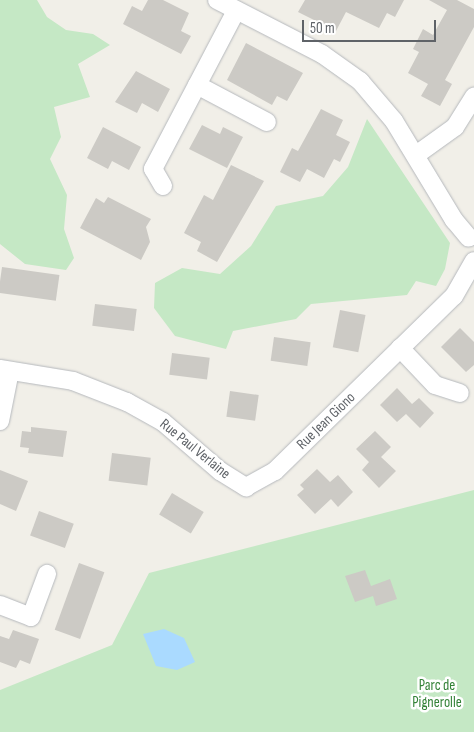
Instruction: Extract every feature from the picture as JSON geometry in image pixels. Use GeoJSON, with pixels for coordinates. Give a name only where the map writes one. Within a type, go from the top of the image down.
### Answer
{"type":"FeatureCollection","features":[{"type":"Feature","properties":{"kind":"street"},"geometry":{"type":"LineString","coordinates":[[217,0],[340,65],[377,99],[416,155],[454,220],[472,236],[465,250],[474,261]]}},
{"type":"Feature","properties":{"kind":"street"},"geometry":{"type":"LineString","coordinates":[[163,186],[153,169],[236,10]]}},
{"type":"Feature","properties":{"kind":"street"},"geometry":{"type":"LineString","coordinates":[[197,85],[267,122]]}},
{"type":"Feature","properties":{"kind":"street"},"geometry":{"type":"LineString","coordinates":[[416,155],[455,127],[474,96]]}},
{"type":"Feature","properties":{"kind":"street","name":"Rue Jean Giono"},"geometry":{"type":"LineString","coordinates":[[246,487],[275,471],[458,291],[474,261]]}},
{"type":"Feature","properties":{"kind":"street"},"geometry":{"type":"LineString","coordinates":[[400,348],[435,385],[460,393]]}},
{"type":"Feature","properties":{"kind":"street"},"geometry":{"type":"LineString","coordinates":[[0,421],[5,370]]}},
{"type":"Feature","properties":{"kind":"street","name":"Rue Paul Verlaine"},"geometry":{"type":"LineString","coordinates":[[5,370],[73,381],[127,402],[163,422],[220,471],[246,487]]}},
{"type":"Feature","properties":{"kind":"street"},"geometry":{"type":"LineString","coordinates":[[0,605],[31,617],[47,574]]}},
{"type":"Feature","properties":{"kind":"green space"},"geometry":{"type":"Polygon","coordinates":[[[0,0],[37,0],[47,17],[66,30],[93,34],[110,45],[78,64],[90,97],[54,107],[61,137],[50,159],[67,195],[64,229],[74,258],[66,270],[25,264],[0,244],[0,0]]]}},
{"type":"Feature","properties":{"kind":"green space"},"geometry":{"type":"Polygon","coordinates":[[[367,119],[450,243],[445,269],[436,286],[416,281],[407,295],[311,304],[296,319],[233,331],[226,349],[175,336],[154,308],[155,283],[182,268],[220,274],[251,246],[276,206],[323,196],[348,167],[367,119]]]}},
{"type":"Feature","properties":{"kind":"green space","name":"Parc de Pignerolle"},"geometry":{"type":"Polygon","coordinates":[[[474,490],[474,732],[0,732],[0,690],[112,645],[149,573],[474,490]]]}},
{"type":"Feature","properties":{"kind":"water"},"geometry":{"type":"Polygon","coordinates":[[[164,629],[184,638],[195,662],[177,670],[156,666],[143,634],[164,629]]]}},
{"type":"Feature","properties":{"kind":"building"},"geometry":{"type":"Polygon","coordinates":[[[148,0],[163,0],[189,13],[181,31],[191,36],[181,54],[123,24],[132,6],[142,11],[148,0]]]}},
{"type":"Feature","properties":{"kind":"building"},"geometry":{"type":"Polygon","coordinates":[[[305,0],[404,0],[395,17],[387,13],[379,28],[346,12],[336,31],[298,12],[305,0]]]}},
{"type":"Feature","properties":{"kind":"building"},"geometry":{"type":"Polygon","coordinates":[[[429,0],[457,0],[474,9],[474,27],[445,80],[452,84],[440,106],[421,96],[428,84],[408,73],[419,52],[413,49],[423,29],[433,35],[447,10],[429,0]]]}},
{"type":"Feature","properties":{"kind":"building"},"geometry":{"type":"Polygon","coordinates":[[[246,43],[303,73],[287,101],[277,96],[272,105],[227,80],[246,43]]]}},
{"type":"Feature","properties":{"kind":"building"},"geometry":{"type":"Polygon","coordinates":[[[136,71],[170,89],[158,112],[142,103],[137,113],[115,102],[136,71]]]}},
{"type":"Feature","properties":{"kind":"building"},"geometry":{"type":"Polygon","coordinates":[[[321,109],[343,120],[336,135],[350,142],[340,162],[334,159],[324,178],[307,169],[300,182],[280,172],[292,148],[298,151],[321,109]]]}},
{"type":"Feature","properties":{"kind":"building"},"geometry":{"type":"Polygon","coordinates":[[[202,125],[220,134],[223,127],[243,137],[227,168],[189,149],[202,125]]]}},
{"type":"Feature","properties":{"kind":"building"},"geometry":{"type":"Polygon","coordinates":[[[103,127],[141,147],[129,170],[112,161],[108,169],[87,158],[103,127]]]}},
{"type":"Feature","properties":{"kind":"building"},"geometry":{"type":"Polygon","coordinates":[[[231,165],[264,181],[217,262],[197,251],[201,242],[184,233],[204,195],[213,200],[231,165]]]}},
{"type":"Feature","properties":{"kind":"building"},"geometry":{"type":"Polygon","coordinates":[[[108,197],[151,219],[146,227],[150,242],[141,260],[80,228],[96,198],[104,203],[108,197]]]}},
{"type":"Feature","properties":{"kind":"building"},"geometry":{"type":"Polygon","coordinates":[[[2,267],[59,275],[56,301],[0,293],[2,267]]]}},
{"type":"Feature","properties":{"kind":"building"},"geometry":{"type":"Polygon","coordinates":[[[95,304],[137,309],[134,331],[92,326],[95,304]]]}},
{"type":"Feature","properties":{"kind":"building"},"geometry":{"type":"Polygon","coordinates":[[[340,310],[366,315],[358,352],[333,347],[340,310]]]}},
{"type":"Feature","properties":{"kind":"building"},"geometry":{"type":"Polygon","coordinates":[[[460,328],[474,342],[474,365],[466,372],[441,347],[460,328]]]}},
{"type":"Feature","properties":{"kind":"building"},"geometry":{"type":"Polygon","coordinates":[[[274,337],[311,342],[307,366],[271,361],[274,337]]]}},
{"type":"Feature","properties":{"kind":"building"},"geometry":{"type":"Polygon","coordinates":[[[172,353],[210,358],[207,379],[169,375],[172,353]]]}},
{"type":"Feature","properties":{"kind":"building"},"geometry":{"type":"Polygon","coordinates":[[[397,388],[412,404],[419,398],[434,413],[420,428],[406,414],[397,422],[380,405],[397,388]]]}},
{"type":"Feature","properties":{"kind":"building"},"geometry":{"type":"Polygon","coordinates":[[[230,391],[259,395],[255,421],[226,417],[230,391]]]}},
{"type":"Feature","properties":{"kind":"building"},"geometry":{"type":"Polygon","coordinates":[[[31,427],[67,431],[63,457],[28,453],[29,448],[20,447],[22,431],[31,432],[31,427]]]}},
{"type":"Feature","properties":{"kind":"building"},"geometry":{"type":"Polygon","coordinates":[[[375,431],[391,447],[381,457],[396,471],[379,488],[362,470],[369,462],[356,449],[375,431]]]}},
{"type":"Feature","properties":{"kind":"building"},"geometry":{"type":"Polygon","coordinates":[[[112,453],[151,458],[147,486],[109,481],[112,453]]]}},
{"type":"Feature","properties":{"kind":"building"},"geometry":{"type":"Polygon","coordinates":[[[317,469],[330,482],[338,475],[353,492],[338,507],[331,499],[315,514],[297,495],[304,489],[300,485],[317,469]]]}},
{"type":"Feature","properties":{"kind":"building"},"geometry":{"type":"Polygon","coordinates":[[[0,470],[28,481],[16,511],[0,504],[0,470]]]}},
{"type":"Feature","properties":{"kind":"building"},"geometry":{"type":"Polygon","coordinates":[[[172,493],[204,512],[191,533],[159,514],[172,493]]]}},
{"type":"Feature","properties":{"kind":"building"},"geometry":{"type":"Polygon","coordinates":[[[39,511],[74,524],[65,548],[30,535],[39,511]]]}},
{"type":"Feature","properties":{"kind":"building"},"geometry":{"type":"Polygon","coordinates":[[[79,563],[104,572],[80,639],[55,630],[79,563]]]}},
{"type":"Feature","properties":{"kind":"building"},"geometry":{"type":"Polygon","coordinates":[[[365,570],[371,586],[390,579],[397,599],[376,606],[373,596],[355,602],[345,576],[365,570]]]}},
{"type":"Feature","properties":{"kind":"building"},"geometry":{"type":"Polygon","coordinates":[[[13,630],[39,639],[30,664],[20,660],[16,668],[0,662],[0,636],[9,639],[13,630]]]}}]}
